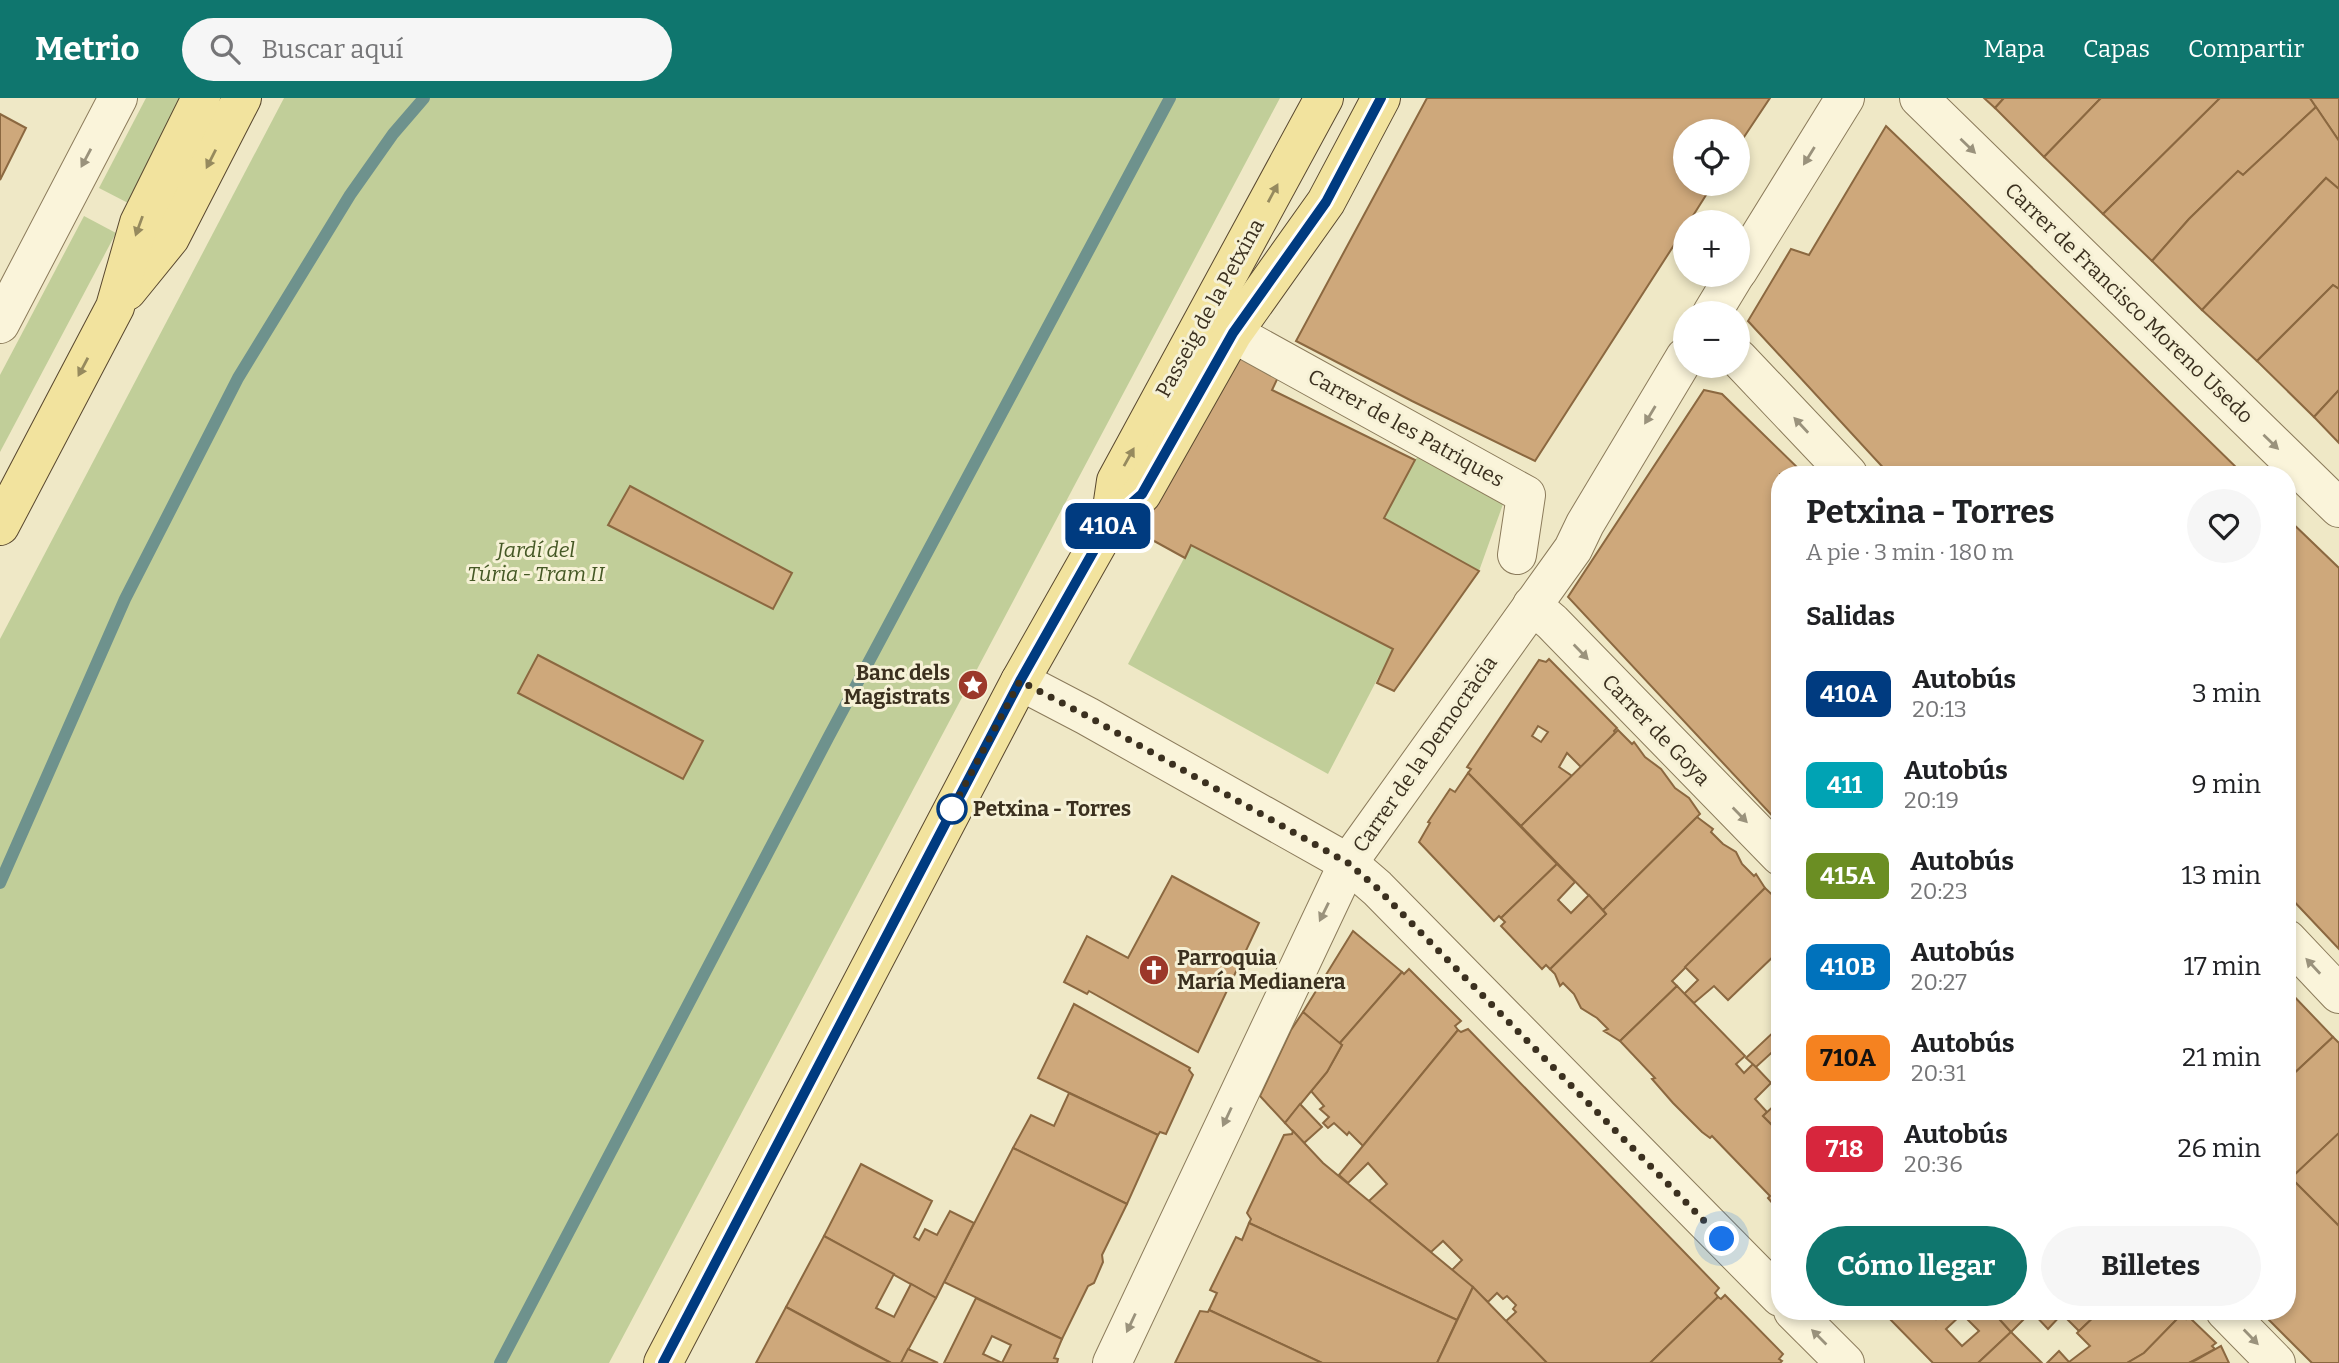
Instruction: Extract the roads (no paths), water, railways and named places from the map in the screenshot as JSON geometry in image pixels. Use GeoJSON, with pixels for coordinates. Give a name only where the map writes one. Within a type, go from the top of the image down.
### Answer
{"type":"FeatureCollection","features":[{"type":"Feature","properties":{"kind":"main road"},"geometry":{"type":"LineString","coordinates":[[115,307],[139,223],[201,98]]}},
{"type":"Feature","properties":{"kind":"main road"},"geometry":{"type":"LineString","coordinates":[[0,526],[115,307],[170,238],[242,98]]}},
{"type":"Feature","properties":{"kind":"main road","name":"Passeig de la Petxina"},"geometry":{"type":"LineString","coordinates":[[1110,522],[1116,481],[1324,98]]}},
{"type":"Feature","properties":{"kind":"main road","name":"Passeig de la Petxina"},"geometry":{"type":"LineString","coordinates":[[663,1363],[1020,681],[1110,522],[1142,494],[1233,333],[1326,202],[1381,98]]}},
{"type":"Feature","properties":{"kind":"street"},"geometry":{"type":"LineString","coordinates":[[0,324],[118,98]]}},
{"type":"Feature","properties":{"kind":"street"},"geometry":{"type":"LineString","coordinates":[[1750,252],[1845,98]]}},
{"type":"Feature","properties":{"kind":"street","name":"Carrer de Francisco Moreno Usedo"},"geometry":{"type":"LineString","coordinates":[[1919,98],[2339,508]]}},
{"type":"Feature","properties":{"kind":"street","name":"Carrer de les Patriques"},"geometry":{"type":"LineString","coordinates":[[1233,333],[1526,495],[1517,555]]}},
{"type":"Feature","properties":{"kind":"street"},"geometry":{"type":"LineString","coordinates":[[1750,371],[1840,466]]}},
{"type":"Feature","properties":{"kind":"street","name":"Carrer de la Democràcia"},"geometry":{"type":"LineString","coordinates":[[1112,1363],[1348,863],[1573,550],[1585,524],[1673,377]]}},
{"type":"Feature","properties":{"kind":"street","name":"Carrer de Goya"},"geometry":{"type":"LineString","coordinates":[[1532,605],[1552,622],[1771,847]]}},
{"type":"Feature","properties":{"kind":"street"},"geometry":{"type":"LineString","coordinates":[[1020,681],[1348,863],[1377,888],[1771,1288]]}},
{"type":"Feature","properties":{"kind":"street"},"geometry":{"type":"LineString","coordinates":[[2296,949],[2339,994]]}},
{"type":"Feature","properties":{"kind":"street"},"geometry":{"type":"LineString","coordinates":[[1802,1320],[1845,1363]]}},
{"type":"Feature","properties":{"kind":"street"},"geometry":{"type":"LineString","coordinates":[[2234,1320],[2276,1363]]}},
{"type":"Feature","properties":{"kind":"waterway"},"geometry":{"type":"LineString","coordinates":[[0,883],[125,599],[238,378],[350,195],[393,134],[424,98]]}},
{"type":"Feature","properties":{"kind":"waterway"},"geometry":{"type":"LineString","coordinates":[[500,1363],[828,738],[1170,98]]}},
{"type":"Feature","properties":{"kind":"place","name":"Banc dels Magistrats"},"geometry":{"type":"Point","coordinates":[973,685]}},
{"type":"Feature","properties":{"kind":"place","name":"Petxina - Torres"},"geometry":{"type":"Point","coordinates":[952,809]}},
{"type":"Feature","properties":{"kind":"place","name":"Parroquia María Medianera"},"geometry":{"type":"Point","coordinates":[1154,970]}},
{"type":"Feature","properties":{"kind":"park label","name":"Jardí del Túria - Tram II"},"geometry":{"type":"Point","coordinates":[536,562]}}]}
